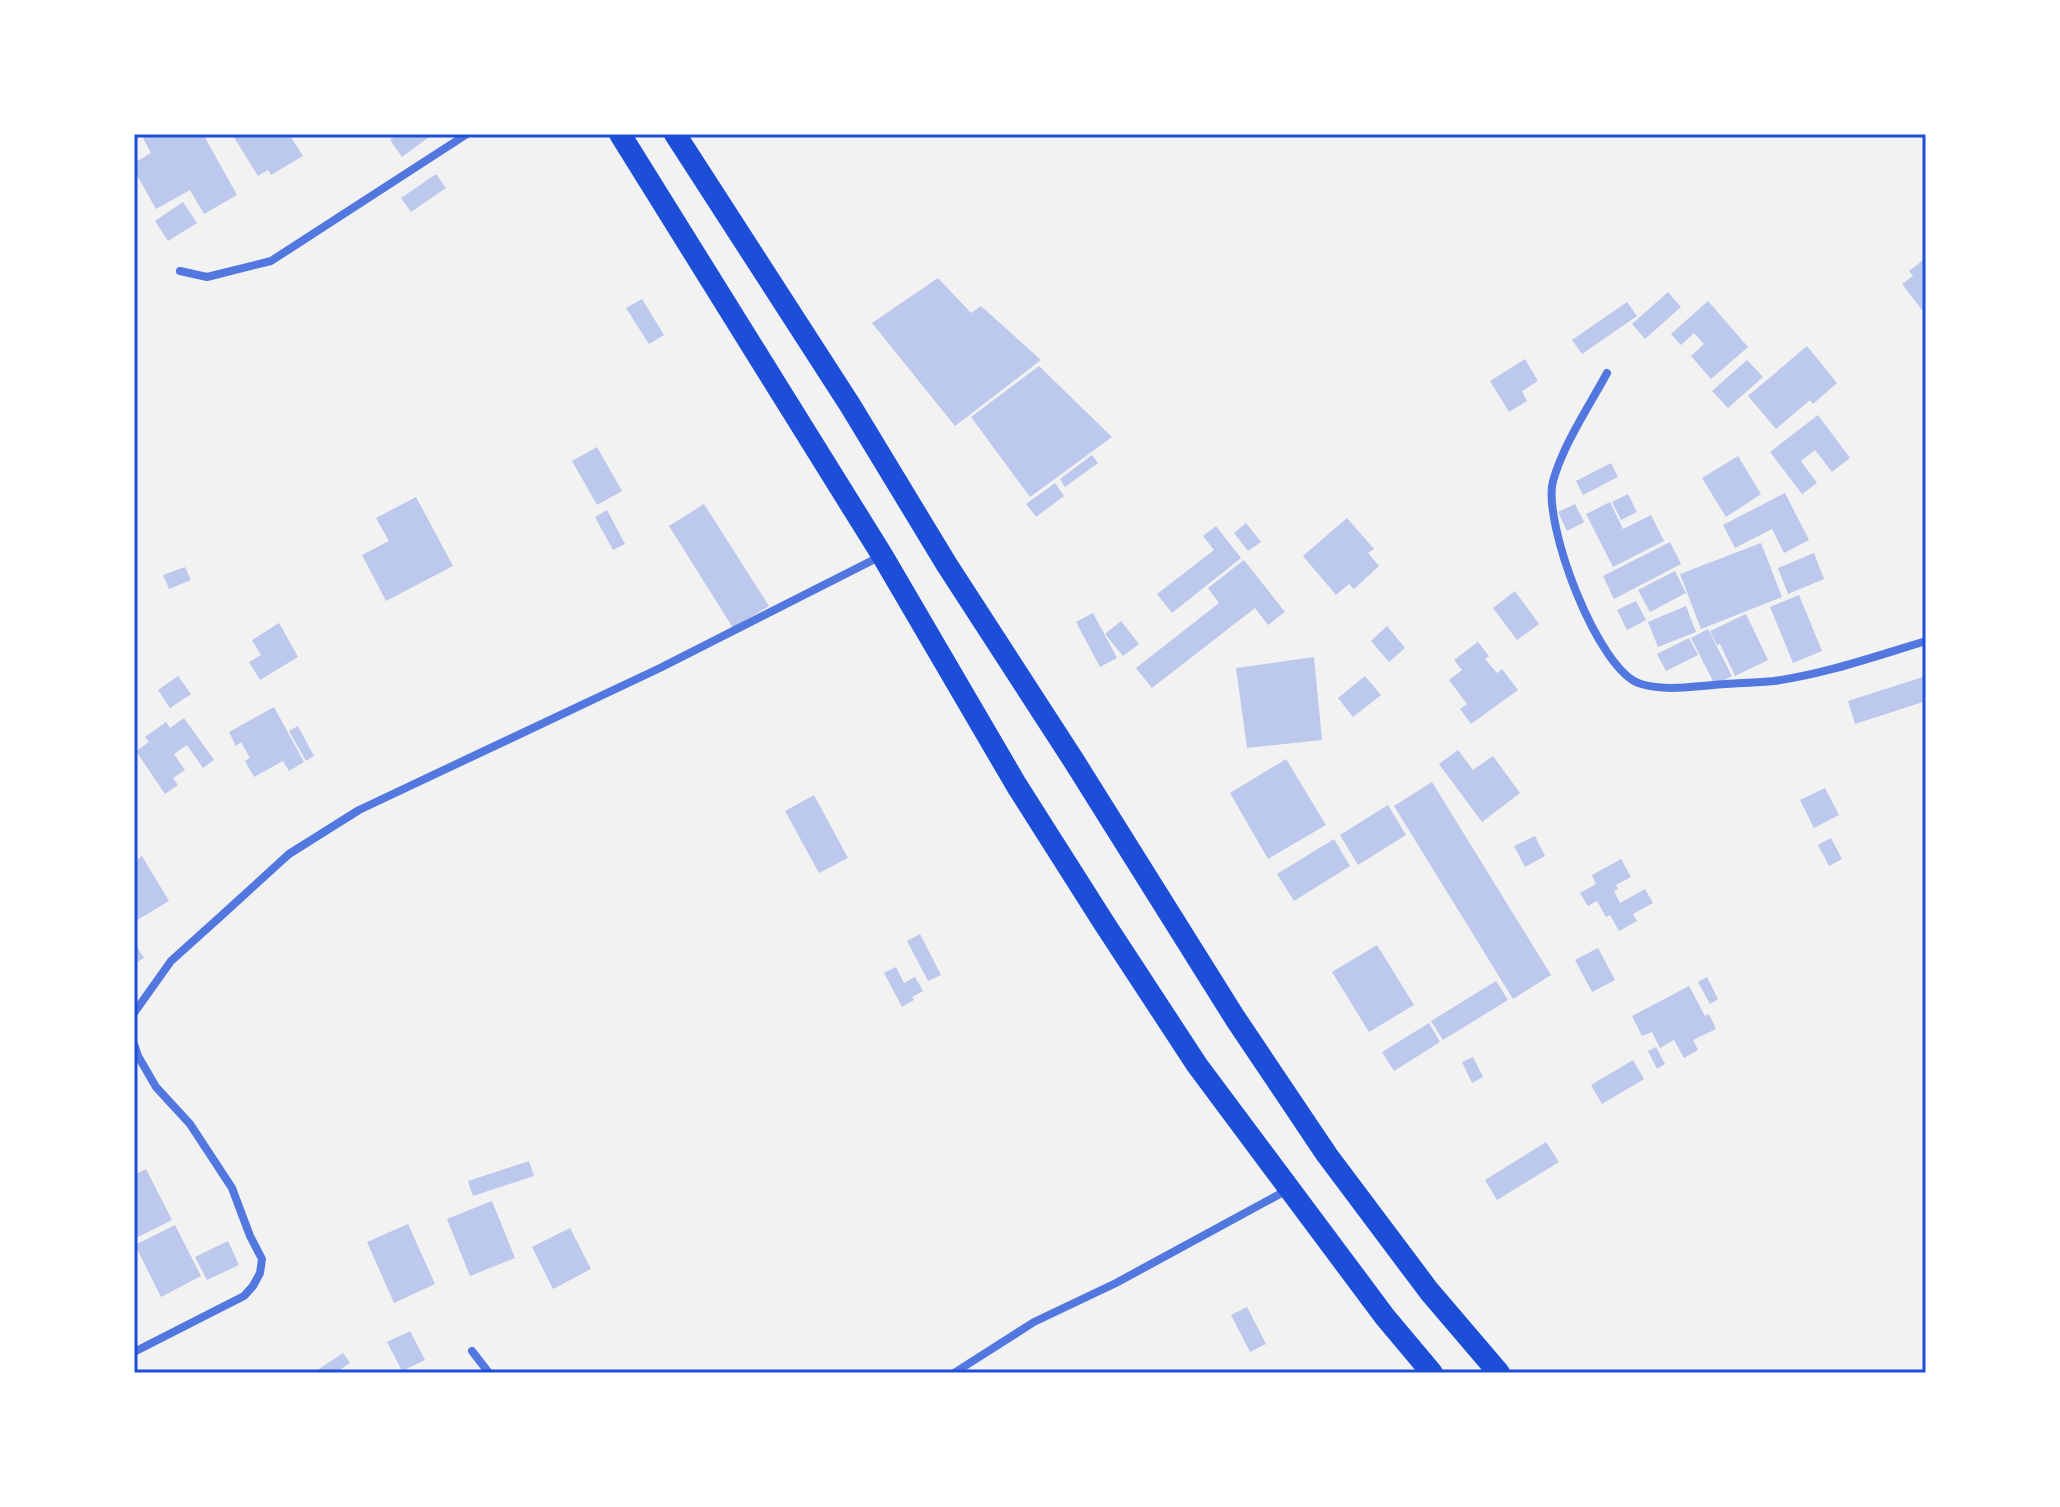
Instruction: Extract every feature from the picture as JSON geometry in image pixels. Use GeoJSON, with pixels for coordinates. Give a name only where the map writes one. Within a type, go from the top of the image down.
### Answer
{"type":"FeatureCollection","features":[{"type":"Feature","properties":{"kind":"highway"},"geometry":{"type":"LineString","coordinates":[[620,134],[882,555],[1017,786],[1197,1065],[1385,1317],[1432,1373]]}},
{"type":"Feature","properties":{"kind":"highway"},"geometry":{"type":"LineString","coordinates":[[675,134],[850,405],[947,565],[1083,774],[1235,1018],[1327,1155],[1429,1291],[1499,1373]]}},
{"type":"Feature","properties":{"kind":"street"},"geometry":{"type":"LineString","coordinates":[[180,271],[207,277],[271,261],[467,134]]}},
{"type":"Feature","properties":{"kind":"street"},"geometry":{"type":"LineString","coordinates":[[1607,373],[1563,455],[1550,497],[1563,554],[1593,630],[1615,663],[1637,683],[1670,688],[1774,681],[1819,672],[1926,641]]}},
{"type":"Feature","properties":{"kind":"street"},"geometry":{"type":"LineString","coordinates":[[134,1013],[171,961],[289,854],[359,810],[660,668],[882,555]]}},
{"type":"Feature","properties":{"kind":"street"},"geometry":{"type":"LineString","coordinates":[[134,1044],[156,1087],[190,1124],[232,1188],[262,1259],[260,1273],[244,1296],[134,1352]]}},
{"type":"Feature","properties":{"kind":"street"},"geometry":{"type":"LineString","coordinates":[[954,1373],[1034,1322],[1116,1283],[1290,1189]]}},
{"type":"Feature","properties":{"kind":"street"},"geometry":{"type":"LineString","coordinates":[[472,1351],[489,1373]]}},
{"type":"Feature","properties":{"kind":"building"},"geometry":{"type":"Polygon","coordinates":[[[149,134],[203,134],[237,195],[204,214],[190,190],[156,209],[134,170],[134,163],[151,153],[143,138],[149,134]]]}},
{"type":"Feature","properties":{"kind":"building"},"geometry":{"type":"Polygon","coordinates":[[[232,134],[289,134],[303,156],[271,175],[268,170],[258,176],[232,134]]]}},
{"type":"Feature","properties":{"kind":"building"},"geometry":{"type":"Polygon","coordinates":[[[398,134],[433,134],[402,157],[390,140],[398,134]]]}},
{"type":"Feature","properties":{"kind":"building"},"geometry":{"type":"Polygon","coordinates":[[[436,174],[446,188],[411,212],[401,198],[436,174]]]}},
{"type":"Feature","properties":{"kind":"building"},"geometry":{"type":"Polygon","coordinates":[[[183,202],[197,223],[168,241],[155,221],[183,202]]]}},
{"type":"Feature","properties":{"kind":"building"},"geometry":{"type":"Polygon","coordinates":[[[1926,258],[1926,315],[1902,284],[1913,276],[1909,271],[1926,258]]]}},
{"type":"Feature","properties":{"kind":"building"},"geometry":{"type":"Polygon","coordinates":[[[938,278],[971,313],[981,306],[1041,360],[955,426],[872,323],[938,278]]]}},
{"type":"Feature","properties":{"kind":"building"},"geometry":{"type":"Polygon","coordinates":[[[1668,292],[1681,307],[1645,339],[1632,324],[1668,292]]]}},
{"type":"Feature","properties":{"kind":"building"},"geometry":{"type":"Polygon","coordinates":[[[642,299],[664,335],[649,344],[626,308],[642,299]]]}},
{"type":"Feature","properties":{"kind":"building"},"geometry":{"type":"Polygon","coordinates":[[[1708,301],[1748,347],[1711,379],[1691,356],[1704,344],[1694,333],[1681,345],[1671,334],[1708,301]]]}},
{"type":"Feature","properties":{"kind":"building"},"geometry":{"type":"Polygon","coordinates":[[[1627,302],[1637,316],[1582,354],[1572,340],[1627,302]]]}},
{"type":"Feature","properties":{"kind":"building"},"geometry":{"type":"Polygon","coordinates":[[[1807,346],[1837,383],[1813,404],[1810,400],[1776,429],[1748,396],[1807,346]]]}},
{"type":"Feature","properties":{"kind":"building"},"geometry":{"type":"Polygon","coordinates":[[[1525,359],[1538,381],[1522,391],[1527,401],[1509,412],[1490,381],[1525,359]]]}},
{"type":"Feature","properties":{"kind":"building"},"geometry":{"type":"Polygon","coordinates":[[[1747,360],[1763,377],[1728,408],[1712,391],[1747,360]]]}},
{"type":"Feature","properties":{"kind":"building"},"geometry":{"type":"Polygon","coordinates":[[[1039,366],[1112,437],[1030,497],[971,417],[1039,366]]]}},
{"type":"Feature","properties":{"kind":"building"},"geometry":{"type":"Polygon","coordinates":[[[1818,415],[1850,458],[1832,472],[1815,450],[1801,461],[1817,483],[1802,494],[1770,452],[1818,415]]]}},
{"type":"Feature","properties":{"kind":"building"},"geometry":{"type":"Polygon","coordinates":[[[597,447],[622,491],[597,505],[572,461],[597,447]]]}},
{"type":"Feature","properties":{"kind":"building"},"geometry":{"type":"Polygon","coordinates":[[[1092,455],[1098,463],[1065,487],[1060,479],[1092,455]]]}},
{"type":"Feature","properties":{"kind":"building"},"geometry":{"type":"Polygon","coordinates":[[[1738,456],[1761,494],[1726,517],[1702,478],[1738,456]]]}},
{"type":"Feature","properties":{"kind":"building"},"geometry":{"type":"Polygon","coordinates":[[[1611,463],[1618,477],[1583,495],[1576,481],[1611,463]]]}},
{"type":"Feature","properties":{"kind":"building"},"geometry":{"type":"Polygon","coordinates":[[[1055,483],[1064,496],[1036,517],[1026,504],[1055,483]]]}},
{"type":"Feature","properties":{"kind":"building"},"geometry":{"type":"Polygon","coordinates":[[[1785,493],[1809,540],[1784,553],[1772,529],[1735,548],[1723,525],[1785,493]]]}},
{"type":"Feature","properties":{"kind":"building"},"geometry":{"type":"Polygon","coordinates":[[[1628,494],[1637,512],[1621,520],[1612,502],[1628,494]]]}},
{"type":"Feature","properties":{"kind":"building"},"geometry":{"type":"Polygon","coordinates":[[[416,497],[453,566],[386,601],[362,555],[389,541],[376,518],[416,497]]]}},
{"type":"Feature","properties":{"kind":"building"},"geometry":{"type":"Polygon","coordinates":[[[1610,502],[1623,529],[1651,515],[1664,541],[1613,567],[1586,514],[1610,502]]]}},
{"type":"Feature","properties":{"kind":"building"},"geometry":{"type":"Polygon","coordinates":[[[704,504],[769,606],[733,628],[669,526],[704,504]]]}},
{"type":"Feature","properties":{"kind":"building"},"geometry":{"type":"Polygon","coordinates":[[[1575,504],[1584,522],[1567,531],[1558,512],[1575,504]]]}},
{"type":"Feature","properties":{"kind":"building"},"geometry":{"type":"Polygon","coordinates":[[[607,510],[625,544],[613,550],[595,517],[607,510]]]}},
{"type":"Feature","properties":{"kind":"building"},"geometry":{"type":"Polygon","coordinates":[[[1347,518],[1374,549],[1368,553],[1379,566],[1354,589],[1349,584],[1336,595],[1303,556],[1347,518]]]}},
{"type":"Feature","properties":{"kind":"building"},"geometry":{"type":"Polygon","coordinates":[[[1246,523],[1261,542],[1248,551],[1234,533],[1246,523]]]}},
{"type":"Feature","properties":{"kind":"building"},"geometry":{"type":"Polygon","coordinates":[[[1216,526],[1241,558],[1172,613],[1157,594],[1214,550],[1203,536],[1216,526]]]}},
{"type":"Feature","properties":{"kind":"building"},"geometry":{"type":"Polygon","coordinates":[[[1670,542],[1681,564],[1614,599],[1603,576],[1670,542]]]}},
{"type":"Feature","properties":{"kind":"building"},"geometry":{"type":"Polygon","coordinates":[[[1761,543],[1782,597],[1701,629],[1680,574],[1761,543]]]}},
{"type":"Feature","properties":{"kind":"building"},"geometry":{"type":"Polygon","coordinates":[[[1814,553],[1824,579],[1788,594],[1778,568],[1814,553]]]}},
{"type":"Feature","properties":{"kind":"building"},"geometry":{"type":"Polygon","coordinates":[[[1244,560],[1285,612],[1268,625],[1255,608],[1152,688],[1136,668],[1219,603],[1208,588],[1244,560]]]}},
{"type":"Feature","properties":{"kind":"building"},"geometry":{"type":"Polygon","coordinates":[[[185,567],[191,580],[169,589],[163,575],[185,567]]]}},
{"type":"Feature","properties":{"kind":"building"},"geometry":{"type":"Polygon","coordinates":[[[1675,571],[1686,593],[1650,612],[1638,590],[1675,571]]]}},
{"type":"Feature","properties":{"kind":"building"},"geometry":{"type":"Polygon","coordinates":[[[1515,591],[1539,624],[1517,640],[1493,608],[1515,591]]]}},
{"type":"Feature","properties":{"kind":"building"},"geometry":{"type":"Polygon","coordinates":[[[1799,595],[1822,651],[1793,663],[1770,607],[1799,595]]]}},
{"type":"Feature","properties":{"kind":"building"},"geometry":{"type":"Polygon","coordinates":[[[1636,601],[1646,620],[1627,630],[1617,610],[1636,601]]]}},
{"type":"Feature","properties":{"kind":"building"},"geometry":{"type":"Polygon","coordinates":[[[1686,606],[1696,632],[1658,647],[1648,622],[1686,606]]]}},
{"type":"Feature","properties":{"kind":"building"},"geometry":{"type":"Polygon","coordinates":[[[1093,613],[1117,658],[1100,667],[1076,622],[1093,613]]]}},
{"type":"Feature","properties":{"kind":"building"},"geometry":{"type":"Polygon","coordinates":[[[1746,614],[1768,660],[1735,676],[1720,644],[1717,645],[1710,631],[1746,614]]]}},
{"type":"Feature","properties":{"kind":"building"},"geometry":{"type":"Polygon","coordinates":[[[1121,621],[1139,644],[1123,656],[1105,634],[1121,621]]]}},
{"type":"Feature","properties":{"kind":"building"},"geometry":{"type":"Polygon","coordinates":[[[279,623],[298,657],[260,680],[249,662],[261,655],[252,640],[279,623]]]}},
{"type":"Feature","properties":{"kind":"building"},"geometry":{"type":"Polygon","coordinates":[[[1387,626],[1405,648],[1389,662],[1371,641],[1387,626]]]}},
{"type":"Feature","properties":{"kind":"building"},"geometry":{"type":"Polygon","coordinates":[[[1708,629],[1732,676],[1715,685],[1691,638],[1708,629]]]}},
{"type":"Feature","properties":{"kind":"building"},"geometry":{"type":"Polygon","coordinates":[[[1689,638],[1698,655],[1666,671],[1657,654],[1689,638]]]}},
{"type":"Feature","properties":{"kind":"building"},"geometry":{"type":"Polygon","coordinates":[[[1478,642],[1489,656],[1485,659],[1497,673],[1502,669],[1518,690],[1471,724],[1460,709],[1467,704],[1449,680],[1462,670],[1454,660],[1478,642]]]}},
{"type":"Feature","properties":{"kind":"building"},"geometry":{"type":"Polygon","coordinates":[[[1314,657],[1322,740],[1247,748],[1236,668],[1314,657]]]}},
{"type":"Feature","properties":{"kind":"building"},"geometry":{"type":"Polygon","coordinates":[[[178,676],[191,694],[170,708],[158,690],[178,676]]]}},
{"type":"Feature","properties":{"kind":"building"},"geometry":{"type":"Polygon","coordinates":[[[1365,676],[1381,695],[1353,717],[1338,698],[1365,676]]]}},
{"type":"Feature","properties":{"kind":"building"},"geometry":{"type":"Polygon","coordinates":[[[1926,676],[1926,701],[1855,724],[1848,701],[1926,676]]]}},
{"type":"Feature","properties":{"kind":"building"},"geometry":{"type":"Polygon","coordinates":[[[274,707],[304,762],[289,771],[283,761],[254,777],[245,761],[250,758],[241,742],[236,746],[229,732],[274,707]]]}},
{"type":"Feature","properties":{"kind":"building"},"geometry":{"type":"Polygon","coordinates":[[[184,718],[214,760],[203,768],[187,745],[174,754],[185,770],[173,778],[178,785],[165,794],[136,751],[149,742],[145,737],[166,722],[170,728],[184,718]]]}},
{"type":"Feature","properties":{"kind":"building"},"geometry":{"type":"Polygon","coordinates":[[[298,726],[314,756],[306,761],[289,731],[298,726]]]}},
{"type":"Feature","properties":{"kind":"building"},"geometry":{"type":"Polygon","coordinates":[[[1458,750],[1473,770],[1493,756],[1520,793],[1482,822],[1439,764],[1458,750]]]}},
{"type":"Feature","properties":{"kind":"building"},"geometry":{"type":"Polygon","coordinates":[[[1286,759],[1326,825],[1268,859],[1230,793],[1286,759]]]}},
{"type":"Feature","properties":{"kind":"building"},"geometry":{"type":"Polygon","coordinates":[[[1432,782],[1551,975],[1513,999],[1394,806],[1432,782]]]}},
{"type":"Feature","properties":{"kind":"building"},"geometry":{"type":"Polygon","coordinates":[[[1825,788],[1839,815],[1814,828],[1800,800],[1825,788]]]}},
{"type":"Feature","properties":{"kind":"building"},"geometry":{"type":"Polygon","coordinates":[[[814,795],[848,858],[819,873],[785,811],[814,795]]]}},
{"type":"Feature","properties":{"kind":"building"},"geometry":{"type":"Polygon","coordinates":[[[1388,805],[1406,835],[1358,865],[1340,835],[1388,805]]]}},
{"type":"Feature","properties":{"kind":"building"},"geometry":{"type":"Polygon","coordinates":[[[1535,836],[1545,856],[1525,867],[1514,846],[1535,836]]]}},
{"type":"Feature","properties":{"kind":"building"},"geometry":{"type":"Polygon","coordinates":[[[1831,838],[1842,859],[1829,866],[1818,845],[1831,838]]]}},
{"type":"Feature","properties":{"kind":"building"},"geometry":{"type":"Polygon","coordinates":[[[1334,839],[1350,866],[1294,901],[1277,874],[1334,839]]]}},
{"type":"Feature","properties":{"kind":"building"},"geometry":{"type":"Polygon","coordinates":[[[142,856],[169,901],[134,922],[134,862],[142,856]]]}},
{"type":"Feature","properties":{"kind":"building"},"geometry":{"type":"Polygon","coordinates":[[[1621,859],[1631,877],[1616,885],[1618,889],[1614,891],[1620,903],[1645,889],[1653,903],[1633,914],[1637,921],[1619,931],[1597,901],[1588,906],[1580,893],[1596,884],[1592,875],[1621,859]]]}},
{"type":"Feature","properties":{"kind":"building"},"geometry":{"type":"Polygon","coordinates":[[[920,934],[941,975],[928,981],[907,941],[920,934]]]}},
{"type":"Feature","properties":{"kind":"building"},"geometry":{"type":"Polygon","coordinates":[[[134,942],[144,958],[134,964],[134,942]]]}},
{"type":"Feature","properties":{"kind":"building"},"geometry":{"type":"Polygon","coordinates":[[[1377,945],[1414,1005],[1369,1032],[1332,972],[1377,945]]]}},
{"type":"Feature","properties":{"kind":"building"},"geometry":{"type":"Polygon","coordinates":[[[1598,948],[1615,980],[1592,992],[1575,960],[1598,948]]]}},
{"type":"Feature","properties":{"kind":"building"},"geometry":{"type":"Polygon","coordinates":[[[896,967],[904,983],[915,977],[923,991],[902,1007],[884,973],[896,967]]]}},
{"type":"Feature","properties":{"kind":"building"},"geometry":{"type":"Polygon","coordinates":[[[1707,977],[1718,999],[1710,1004],[1698,982],[1707,977]]]}},
{"type":"Feature","properties":{"kind":"building"},"geometry":{"type":"Polygon","coordinates":[[[1496,981],[1508,1000],[1443,1040],[1431,1021],[1496,981]]]}},
{"type":"Feature","properties":{"kind":"building"},"geometry":{"type":"Polygon","coordinates":[[[1689,986],[1705,1016],[1709,1014],[1716,1029],[1693,1040],[1698,1050],[1684,1058],[1674,1040],[1660,1048],[1652,1032],[1642,1036],[1632,1016],[1689,986]]]}},
{"type":"Feature","properties":{"kind":"building"},"geometry":{"type":"Polygon","coordinates":[[[1429,1023],[1440,1042],[1394,1071],[1382,1052],[1429,1023]]]}},
{"type":"Feature","properties":{"kind":"building"},"geometry":{"type":"Polygon","coordinates":[[[1656,1047],[1665,1064],[1657,1069],[1648,1051],[1656,1047]]]}},
{"type":"Feature","properties":{"kind":"building"},"geometry":{"type":"Polygon","coordinates":[[[1473,1057],[1483,1077],[1472,1083],[1462,1062],[1473,1057]]]}},
{"type":"Feature","properties":{"kind":"building"},"geometry":{"type":"Polygon","coordinates":[[[1633,1060],[1644,1079],[1602,1104],[1591,1085],[1633,1060]]]}},
{"type":"Feature","properties":{"kind":"building"},"geometry":{"type":"Polygon","coordinates":[[[1546,1142],[1559,1162],[1497,1200],[1485,1180],[1546,1142]]]}},
{"type":"Feature","properties":{"kind":"building"},"geometry":{"type":"Polygon","coordinates":[[[529,1161],[534,1176],[473,1196],[468,1181],[529,1161]]]}},
{"type":"Feature","properties":{"kind":"building"},"geometry":{"type":"Polygon","coordinates":[[[146,1169],[172,1220],[134,1239],[134,1175],[146,1169]]]}},
{"type":"Feature","properties":{"kind":"building"},"geometry":{"type":"Polygon","coordinates":[[[492,1201],[515,1258],[470,1276],[447,1219],[492,1201]]]}},
{"type":"Feature","properties":{"kind":"building"},"geometry":{"type":"Polygon","coordinates":[[[408,1224],[435,1284],[394,1303],[367,1242],[408,1224]]]}},
{"type":"Feature","properties":{"kind":"building"},"geometry":{"type":"Polygon","coordinates":[[[175,1225],[201,1276],[161,1297],[135,1245],[175,1225]]]}},
{"type":"Feature","properties":{"kind":"building"},"geometry":{"type":"Polygon","coordinates":[[[570,1228],[591,1269],[553,1289],[532,1247],[570,1228]]]}},
{"type":"Feature","properties":{"kind":"building"},"geometry":{"type":"Polygon","coordinates":[[[228,1241],[239,1265],[207,1280],[195,1257],[228,1241]]]}},
{"type":"Feature","properties":{"kind":"building"},"geometry":{"type":"Polygon","coordinates":[[[1247,1307],[1266,1344],[1250,1352],[1231,1315],[1247,1307]]]}},
{"type":"Feature","properties":{"kind":"building"},"geometry":{"type":"Polygon","coordinates":[[[410,1331],[425,1360],[402,1371],[387,1342],[410,1331]]]}},
{"type":"Feature","properties":{"kind":"building"},"geometry":{"type":"Polygon","coordinates":[[[343,1353],[350,1363],[335,1373],[313,1373],[343,1353]]]}}]}
